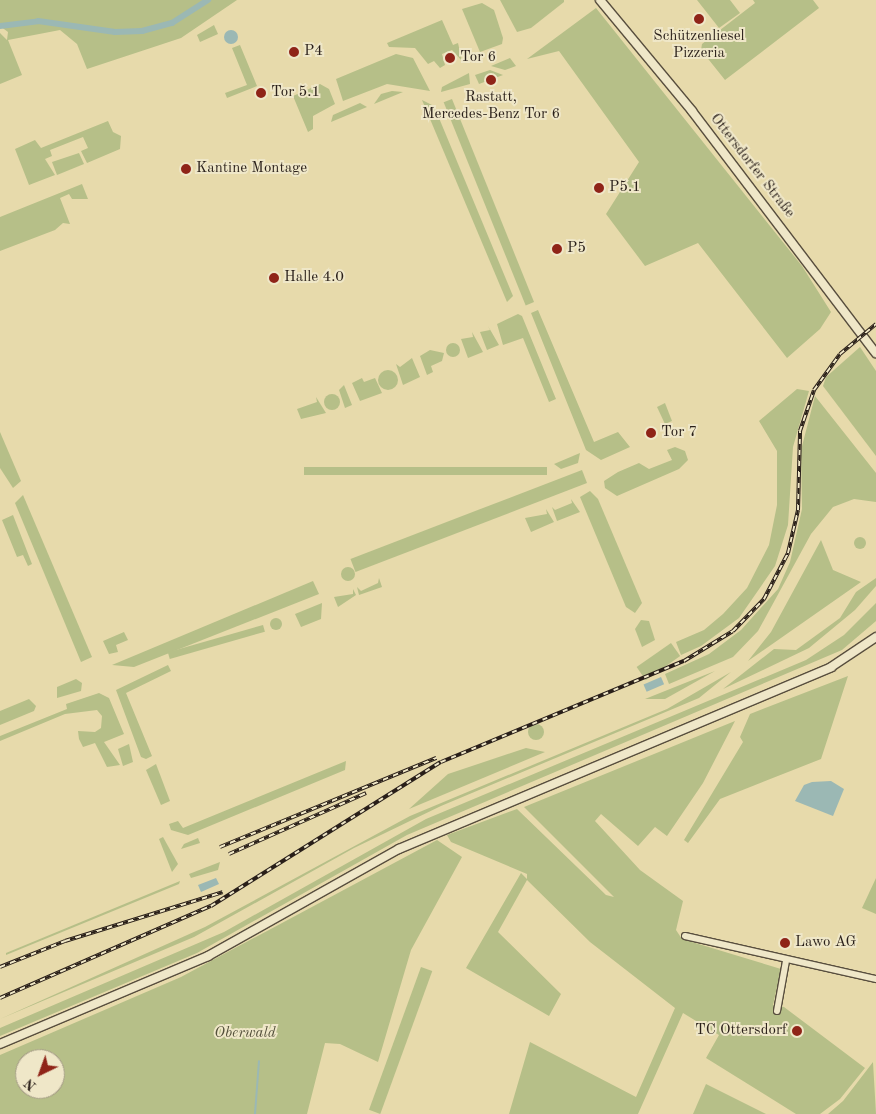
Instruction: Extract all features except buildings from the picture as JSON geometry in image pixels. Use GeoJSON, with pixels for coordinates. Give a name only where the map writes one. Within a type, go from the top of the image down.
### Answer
{"type":"FeatureCollection","features":[{"type":"Feature","properties":{"kind":"street","name":"Ottersdorfer Straße"},"geometry":{"type":"LineString","coordinates":[[600,0],[692,111],[876,353]]}},
{"type":"Feature","properties":{"kind":"street"},"geometry":{"type":"LineString","coordinates":[[0,1044],[201,959],[399,849],[831,667],[876,637]]}},
{"type":"Feature","properties":{"kind":"street"},"geometry":{"type":"LineString","coordinates":[[685,936],[786,961],[876,979]]}},
{"type":"Feature","properties":{"kind":"street"},"geometry":{"type":"LineString","coordinates":[[777,1011],[786,961]]}},
{"type":"Feature","properties":{"kind":"green space"},"geometry":{"type":"Polygon","coordinates":[[[0,0],[237,0],[181,38],[87,69],[77,44],[60,30],[8,40],[22,75],[0,84],[0,33],[7,40],[8,32],[0,26],[0,0]]]}},
{"type":"Feature","properties":{"kind":"green space"},"geometry":{"type":"Polygon","coordinates":[[[500,0],[564,0],[564,2],[531,28],[517,32],[500,0]]]}},
{"type":"Feature","properties":{"kind":"green space"},"geometry":{"type":"Polygon","coordinates":[[[697,0],[730,0],[740,13],[719,28],[697,0]]]}},
{"type":"Feature","properties":{"kind":"green space"},"geometry":{"type":"Polygon","coordinates":[[[753,0],[813,0],[819,8],[725,80],[701,50],[702,44],[755,3],[753,0]]]}},
{"type":"Feature","properties":{"kind":"green space"},"geometry":{"type":"Polygon","coordinates":[[[482,3],[494,10],[503,38],[502,44],[480,52],[462,9],[482,3]]]}},
{"type":"Feature","properties":{"kind":"green space"},"geometry":{"type":"Polygon","coordinates":[[[596,8],[802,266],[831,312],[820,329],[787,358],[698,243],[645,266],[606,214],[639,162],[559,51],[527,59],[596,8]]]}},
{"type":"Feature","properties":{"kind":"green space"},"geometry":{"type":"Polygon","coordinates":[[[442,20],[453,45],[458,43],[462,61],[452,50],[442,54],[445,65],[440,68],[434,61],[428,64],[415,48],[389,47],[387,43],[442,20]]]}},
{"type":"Feature","properties":{"kind":"green space"},"geometry":{"type":"Polygon","coordinates":[[[214,25],[218,34],[200,42],[197,35],[214,25]]]}},
{"type":"Feature","properties":{"kind":"green space"},"geometry":{"type":"Polygon","coordinates":[[[240,45],[257,86],[227,98],[225,93],[247,85],[232,48],[240,45]]]}},
{"type":"Feature","properties":{"kind":"green space"},"geometry":{"type":"Polygon","coordinates":[[[396,54],[413,58],[430,91],[387,84],[343,101],[336,79],[396,54]]]}},
{"type":"Feature","properties":{"kind":"green space"},"geometry":{"type":"Polygon","coordinates":[[[510,58],[516,66],[505,70],[491,66],[510,58]]]}},
{"type":"Feature","properties":{"kind":"green space"},"geometry":{"type":"Polygon","coordinates":[[[490,70],[503,75],[479,84],[475,75],[490,70]]]}},
{"type":"Feature","properties":{"kind":"green space"},"geometry":{"type":"Polygon","coordinates":[[[469,73],[470,84],[441,92],[442,87],[469,73]]]}},
{"type":"Feature","properties":{"kind":"green space"},"geometry":{"type":"Polygon","coordinates":[[[320,84],[329,89],[335,104],[313,116],[313,129],[308,132],[293,96],[320,84]]]}},
{"type":"Feature","properties":{"kind":"green space"},"geometry":{"type":"Polygon","coordinates":[[[392,91],[403,92],[374,104],[381,94],[392,91]]]}},
{"type":"Feature","properties":{"kind":"green space"},"geometry":{"type":"Polygon","coordinates":[[[452,99],[534,302],[526,305],[444,102],[452,99]]]}},
{"type":"Feature","properties":{"kind":"green space"},"geometry":{"type":"Polygon","coordinates":[[[422,100],[434,106],[513,296],[507,302],[422,100]]]}},
{"type":"Feature","properties":{"kind":"green space"},"geometry":{"type":"Polygon","coordinates":[[[360,103],[367,107],[331,122],[333,115],[360,103]]]}},
{"type":"Feature","properties":{"kind":"green space"},"geometry":{"type":"Polygon","coordinates":[[[108,121],[113,132],[121,136],[120,149],[87,163],[81,151],[88,148],[83,137],[50,150],[52,156],[45,159],[55,175],[29,185],[15,149],[35,140],[41,148],[108,121]]]}},
{"type":"Feature","properties":{"kind":"green space"},"geometry":{"type":"Polygon","coordinates":[[[79,153],[84,164],[57,175],[52,162],[79,153]]]}},
{"type":"Feature","properties":{"kind":"green space"},"geometry":{"type":"Polygon","coordinates":[[[82,184],[88,199],[72,199],[69,194],[60,198],[70,224],[63,223],[55,230],[0,251],[0,217],[82,184]]]}},
{"type":"Feature","properties":{"kind":"green space"},"geometry":{"type":"Polygon","coordinates":[[[538,310],[594,442],[618,432],[630,447],[601,460],[586,450],[531,313],[538,310]]]}},
{"type":"Feature","properties":{"kind":"green space"},"geometry":{"type":"Polygon","coordinates":[[[518,314],[522,316],[556,399],[549,402],[523,338],[503,345],[497,324],[518,314]]]}},
{"type":"Feature","properties":{"kind":"green space"},"geometry":{"type":"Polygon","coordinates":[[[488,326],[499,345],[487,350],[480,332],[490,330],[488,326]]]}},
{"type":"Feature","properties":{"kind":"green space"},"geometry":{"type":"Polygon","coordinates":[[[472,332],[483,352],[468,358],[461,339],[473,337],[472,332]]]}},
{"type":"Feature","properties":{"kind":"green space"},"geometry":{"type":"Polygon","coordinates":[[[453,343],[458,345],[460,350],[458,355],[453,357],[448,355],[446,350],[448,345],[453,343]]]}},
{"type":"Feature","properties":{"kind":"green space"},"geometry":{"type":"Polygon","coordinates":[[[860,347],[876,371],[876,456],[823,386],[826,377],[860,347]]]}},
{"type":"Feature","properties":{"kind":"green space"},"geometry":{"type":"Polygon","coordinates":[[[430,350],[444,353],[442,361],[431,366],[433,372],[427,375],[420,356],[430,350]]]}},
{"type":"Feature","properties":{"kind":"green space"},"geometry":{"type":"Polygon","coordinates":[[[412,358],[420,377],[403,385],[396,364],[400,367],[412,358]]]}},
{"type":"Feature","properties":{"kind":"green space"},"geometry":{"type":"Polygon","coordinates":[[[388,370],[395,373],[398,380],[395,387],[388,390],[381,387],[378,380],[381,373],[388,370]]]}},
{"type":"Feature","properties":{"kind":"green space"},"geometry":{"type":"Polygon","coordinates":[[[362,378],[364,382],[375,378],[382,393],[360,401],[352,383],[362,378]]]}},
{"type":"Feature","properties":{"kind":"green space"},"geometry":{"type":"Polygon","coordinates":[[[344,385],[352,405],[345,408],[339,390],[344,385]]]}},
{"type":"Feature","properties":{"kind":"green space"},"geometry":{"type":"Polygon","coordinates":[[[797,389],[809,391],[793,447],[788,525],[775,566],[739,618],[701,646],[681,655],[676,642],[704,630],[723,614],[747,588],[769,545],[777,505],[777,451],[759,421],[797,389]]]}},
{"type":"Feature","properties":{"kind":"green space"},"geometry":{"type":"Polygon","coordinates":[[[329,394],[335,394],[340,399],[338,408],[329,410],[324,405],[324,399],[329,394]]]}},
{"type":"Feature","properties":{"kind":"green space"},"geometry":{"type":"Polygon","coordinates":[[[815,396],[876,473],[876,502],[854,499],[833,507],[811,534],[758,631],[733,657],[669,684],[665,674],[709,654],[741,630],[778,589],[790,562],[802,509],[801,450],[815,396]]]}},
{"type":"Feature","properties":{"kind":"green space"},"geometry":{"type":"Polygon","coordinates":[[[316,397],[326,413],[301,419],[297,409],[317,402],[316,397]]]}},
{"type":"Feature","properties":{"kind":"green space"},"geometry":{"type":"Polygon","coordinates":[[[665,403],[672,421],[665,424],[657,407],[665,403]]]}},
{"type":"Feature","properties":{"kind":"green space"},"geometry":{"type":"Polygon","coordinates":[[[0,432],[21,481],[13,488],[0,468],[0,432]]]}},
{"type":"Feature","properties":{"kind":"green space"},"geometry":{"type":"Polygon","coordinates":[[[675,447],[685,451],[688,460],[679,469],[617,496],[605,488],[604,481],[618,472],[639,463],[649,469],[672,460],[667,450],[675,447]]]}},
{"type":"Feature","properties":{"kind":"green space"},"geometry":{"type":"Polygon","coordinates":[[[580,453],[578,463],[561,469],[554,464],[580,453]]]}},
{"type":"Feature","properties":{"kind":"green space"},"geometry":{"type":"Polygon","coordinates":[[[304,467],[547,467],[547,475],[304,475],[304,467]]]}},
{"type":"Feature","properties":{"kind":"green space"},"geometry":{"type":"Polygon","coordinates":[[[582,470],[587,483],[355,572],[350,559],[582,470]]]}},
{"type":"Feature","properties":{"kind":"green space"},"geometry":{"type":"Polygon","coordinates":[[[590,491],[598,499],[642,603],[635,613],[626,607],[580,497],[590,491]]]}},
{"type":"Feature","properties":{"kind":"green space"},"geometry":{"type":"Polygon","coordinates":[[[23,495],[92,657],[81,662],[15,503],[23,495]]]}},
{"type":"Feature","properties":{"kind":"green space"},"geometry":{"type":"Polygon","coordinates":[[[571,499],[580,512],[557,521],[552,507],[555,510],[572,503],[571,499]]]}},
{"type":"Feature","properties":{"kind":"green space"},"geometry":{"type":"Polygon","coordinates":[[[546,509],[554,522],[531,532],[525,518],[547,514],[546,509]]]}},
{"type":"Feature","properties":{"kind":"green space"},"geometry":{"type":"Polygon","coordinates":[[[13,515],[32,564],[28,566],[23,555],[17,557],[2,520],[13,515]]]}},
{"type":"Feature","properties":{"kind":"green space"},"geometry":{"type":"Polygon","coordinates":[[[858,537],[862,537],[866,543],[862,549],[858,549],[854,545],[854,541],[858,537]]]}},
{"type":"Feature","properties":{"kind":"green space"},"geometry":{"type":"Polygon","coordinates":[[[821,540],[833,570],[861,582],[748,661],[771,632],[821,540]]]}},
{"type":"Feature","properties":{"kind":"green space"},"geometry":{"type":"Polygon","coordinates":[[[348,567],[353,569],[355,574],[353,579],[348,581],[343,579],[341,574],[343,569],[348,567]]]}},
{"type":"Feature","properties":{"kind":"green space"},"geometry":{"type":"Polygon","coordinates":[[[379,578],[382,587],[359,595],[357,587],[361,591],[378,583],[379,578]]]}},
{"type":"Feature","properties":{"kind":"green space"},"geometry":{"type":"Polygon","coordinates":[[[876,578],[876,586],[855,610],[809,648],[723,689],[774,649],[796,650],[840,618],[856,592],[876,578]]]}},
{"type":"Feature","properties":{"kind":"green space"},"geometry":{"type":"Polygon","coordinates":[[[313,581],[319,594],[134,667],[112,665],[313,581]]]}},
{"type":"Feature","properties":{"kind":"green space"},"geometry":{"type":"Polygon","coordinates":[[[353,589],[356,595],[338,607],[334,597],[353,594],[353,589]]]}},
{"type":"Feature","properties":{"kind":"green space"},"geometry":{"type":"Polygon","coordinates":[[[322,603],[321,619],[301,627],[295,614],[322,603]]]}},
{"type":"Feature","properties":{"kind":"green space"},"geometry":{"type":"Polygon","coordinates":[[[876,603],[876,621],[842,650],[407,835],[197,953],[0,1036],[0,1028],[224,932],[426,819],[806,660],[844,635],[876,603]]]}},
{"type":"Feature","properties":{"kind":"green space"},"geometry":{"type":"Polygon","coordinates":[[[274,618],[278,618],[282,624],[278,630],[274,630],[270,626],[270,622],[274,618]]]}},
{"type":"Feature","properties":{"kind":"green space"},"geometry":{"type":"Polygon","coordinates":[[[641,620],[649,621],[655,640],[642,647],[635,629],[641,620]]]}},
{"type":"Feature","properties":{"kind":"green space"},"geometry":{"type":"Polygon","coordinates":[[[263,625],[265,632],[170,659],[168,652],[263,625]]]}},
{"type":"Feature","properties":{"kind":"green space"},"geometry":{"type":"Polygon","coordinates":[[[124,632],[128,640],[116,645],[118,652],[109,654],[103,641],[124,632]]]}},
{"type":"Feature","properties":{"kind":"green space"},"geometry":{"type":"Polygon","coordinates":[[[671,643],[680,656],[646,680],[637,667],[671,643]]]}},
{"type":"Feature","properties":{"kind":"green space"},"geometry":{"type":"Polygon","coordinates":[[[168,665],[171,671],[126,693],[152,756],[146,759],[141,757],[116,690],[168,665]]]}},
{"type":"Feature","properties":{"kind":"green space"},"geometry":{"type":"Polygon","coordinates":[[[715,671],[665,699],[645,699],[715,671]]]}},
{"type":"Feature","properties":{"kind":"green space"},"geometry":{"type":"Polygon","coordinates":[[[731,672],[699,698],[441,806],[354,848],[194,937],[0,1019],[205,927],[410,816],[667,709],[731,672]]]}},
{"type":"Feature","properties":{"kind":"green space"},"geometry":{"type":"Polygon","coordinates":[[[848,676],[821,759],[720,799],[688,843],[684,840],[743,742],[740,737],[750,714],[848,676]]]}},
{"type":"Feature","properties":{"kind":"green space"},"geometry":{"type":"Polygon","coordinates":[[[76,679],[82,683],[81,691],[57,698],[57,687],[76,679]]]}},
{"type":"Feature","properties":{"kind":"green space"},"geometry":{"type":"Polygon","coordinates":[[[99,693],[109,698],[124,734],[104,742],[120,765],[107,767],[95,743],[83,747],[79,739],[78,731],[95,732],[101,728],[102,716],[97,710],[65,714],[0,741],[0,736],[67,709],[66,704],[99,693]]]}},
{"type":"Feature","properties":{"kind":"green space"},"geometry":{"type":"Polygon","coordinates":[[[29,699],[36,706],[34,711],[0,725],[0,711],[29,699]]]}},
{"type":"Feature","properties":{"kind":"green space"},"geometry":{"type":"Polygon","coordinates":[[[735,721],[703,783],[667,836],[655,827],[638,846],[601,814],[595,821],[640,870],[683,901],[676,930],[682,939],[781,969],[773,1005],[784,1007],[865,1068],[840,1099],[820,1114],[796,1114],[706,1058],[719,1035],[683,1013],[638,1114],[509,1114],[530,1042],[636,1097],[675,1008],[590,942],[527,880],[498,932],[561,994],[549,1016],[466,968],[521,873],[527,879],[527,874],[451,842],[447,835],[517,809],[606,895],[614,897],[524,807],[735,721]]]}},
{"type":"Feature","properties":{"kind":"green space"},"geometry":{"type":"Polygon","coordinates":[[[536,724],[544,732],[536,740],[528,732],[536,724]]]}},
{"type":"Feature","properties":{"kind":"green space"},"geometry":{"type":"Polygon","coordinates":[[[129,744],[133,762],[123,766],[118,749],[129,744]]]}},
{"type":"Feature","properties":{"kind":"green space"},"geometry":{"type":"Polygon","coordinates":[[[526,748],[545,752],[409,809],[448,774],[526,748]]]}},
{"type":"Feature","properties":{"kind":"green space"},"geometry":{"type":"Polygon","coordinates":[[[346,761],[345,770],[188,835],[171,830],[169,824],[178,821],[183,828],[346,761]]]}},
{"type":"Feature","properties":{"kind":"green space"},"geometry":{"type":"Polygon","coordinates":[[[156,764],[170,801],[161,805],[146,770],[156,764]]]}},
{"type":"Feature","properties":{"kind":"green space"},"geometry":{"type":"Polygon","coordinates":[[[163,837],[178,864],[172,872],[159,839],[163,837]]]}},
{"type":"Feature","properties":{"kind":"green space"},"geometry":{"type":"Polygon","coordinates":[[[198,838],[200,843],[181,849],[184,844],[198,838]]]}},
{"type":"Feature","properties":{"kind":"green space","name":"Oberwald"},"geometry":{"type":"Polygon","coordinates":[[[437,840],[462,857],[411,950],[378,1062],[340,1044],[325,1043],[307,1114],[0,1114],[0,1055],[181,977],[437,840]]]}},
{"type":"Feature","properties":{"kind":"green space"},"geometry":{"type":"Polygon","coordinates":[[[220,862],[218,870],[191,878],[189,874],[220,862]]]}},
{"type":"Feature","properties":{"kind":"green space"},"geometry":{"type":"Polygon","coordinates":[[[876,878],[876,914],[862,908],[876,878]]]}},
{"type":"Feature","properties":{"kind":"green space"},"geometry":{"type":"Polygon","coordinates":[[[180,881],[179,884],[6,955],[6,953],[180,881]]]}},
{"type":"Feature","properties":{"kind":"green space"},"geometry":{"type":"Polygon","coordinates":[[[421,967],[432,971],[380,1114],[369,1110],[421,967]]]}},
{"type":"Feature","properties":{"kind":"green space"},"geometry":{"type":"Polygon","coordinates":[[[873,1062],[876,1114],[828,1114],[843,1101],[873,1062]]]}},
{"type":"Feature","properties":{"kind":"green space"},"geometry":{"type":"Polygon","coordinates":[[[706,1084],[766,1114],[693,1114],[706,1084]]]}},
{"type":"Feature","properties":{"kind":"water"},"geometry":{"type":"Polygon","coordinates":[[[231,30],[236,32],[238,37],[236,42],[231,44],[226,42],[224,37],[226,32],[231,30]]]}},
{"type":"Feature","properties":{"kind":"water"},"geometry":{"type":"Polygon","coordinates":[[[661,677],[664,684],[647,692],[644,684],[661,677]]]}},
{"type":"Feature","properties":{"kind":"water"},"geometry":{"type":"Polygon","coordinates":[[[831,781],[844,789],[833,816],[795,801],[804,785],[812,782],[831,781]]]}},
{"type":"Feature","properties":{"kind":"water"},"geometry":{"type":"Polygon","coordinates":[[[216,878],[219,884],[201,892],[198,885],[216,878]]]}},
{"type":"Feature","properties":{"kind":"waterway"},"geometry":{"type":"LineString","coordinates":[[0,26],[38,21],[115,32],[142,31],[172,23],[208,0]]}},
{"type":"Feature","properties":{"kind":"waterway"},"geometry":{"type":"LineString","coordinates":[[255,1114],[259,1061]]}},
{"type":"Feature","properties":{"kind":"railway"},"geometry":{"type":"LineString","coordinates":[[0,998],[211,906],[441,762],[684,661],[733,631],[764,599],[788,553],[798,510],[800,431],[814,390],[840,354],[876,324]]}},
{"type":"Feature","properties":{"kind":"railway"},"geometry":{"type":"LineString","coordinates":[[220,847],[436,758]]}},
{"type":"Feature","properties":{"kind":"railway"},"geometry":{"type":"LineString","coordinates":[[229,854],[366,793]]}},
{"type":"Feature","properties":{"kind":"railway"},"geometry":{"type":"LineString","coordinates":[[0,967],[65,941],[223,892]]}},
{"type":"Feature","properties":{"kind":"place","name":"Schützenliesel Pizzeria"},"geometry":{"type":"Point","coordinates":[699,19]}},
{"type":"Feature","properties":{"kind":"place","name":"P4"},"geometry":{"type":"Point","coordinates":[294,52]}},
{"type":"Feature","properties":{"kind":"place","name":"Tor 6"},"geometry":{"type":"Point","coordinates":[450,58]}},
{"type":"Feature","properties":{"kind":"place","name":"Rastatt, Mercedes-Benz Tor 6"},"geometry":{"type":"Point","coordinates":[491,80]}},
{"type":"Feature","properties":{"kind":"place","name":"Tor 5.1"},"geometry":{"type":"Point","coordinates":[261,93]}},
{"type":"Feature","properties":{"kind":"place","name":"Kantine Montage"},"geometry":{"type":"Point","coordinates":[186,169]}},
{"type":"Feature","properties":{"kind":"place","name":"P5.1"},"geometry":{"type":"Point","coordinates":[599,188]}},
{"type":"Feature","properties":{"kind":"place","name":"P5"},"geometry":{"type":"Point","coordinates":[557,249]}},
{"type":"Feature","properties":{"kind":"place","name":"Halle 4.0"},"geometry":{"type":"Point","coordinates":[274,278]}},
{"type":"Feature","properties":{"kind":"place","name":"Tor 7"},"geometry":{"type":"Point","coordinates":[651,433]}},
{"type":"Feature","properties":{"kind":"place","name":"Lawo AG"},"geometry":{"type":"Point","coordinates":[785,943]}},
{"type":"Feature","properties":{"kind":"place","name":"TC Ottersdorf"},"geometry":{"type":"Point","coordinates":[797,1031]}}]}
